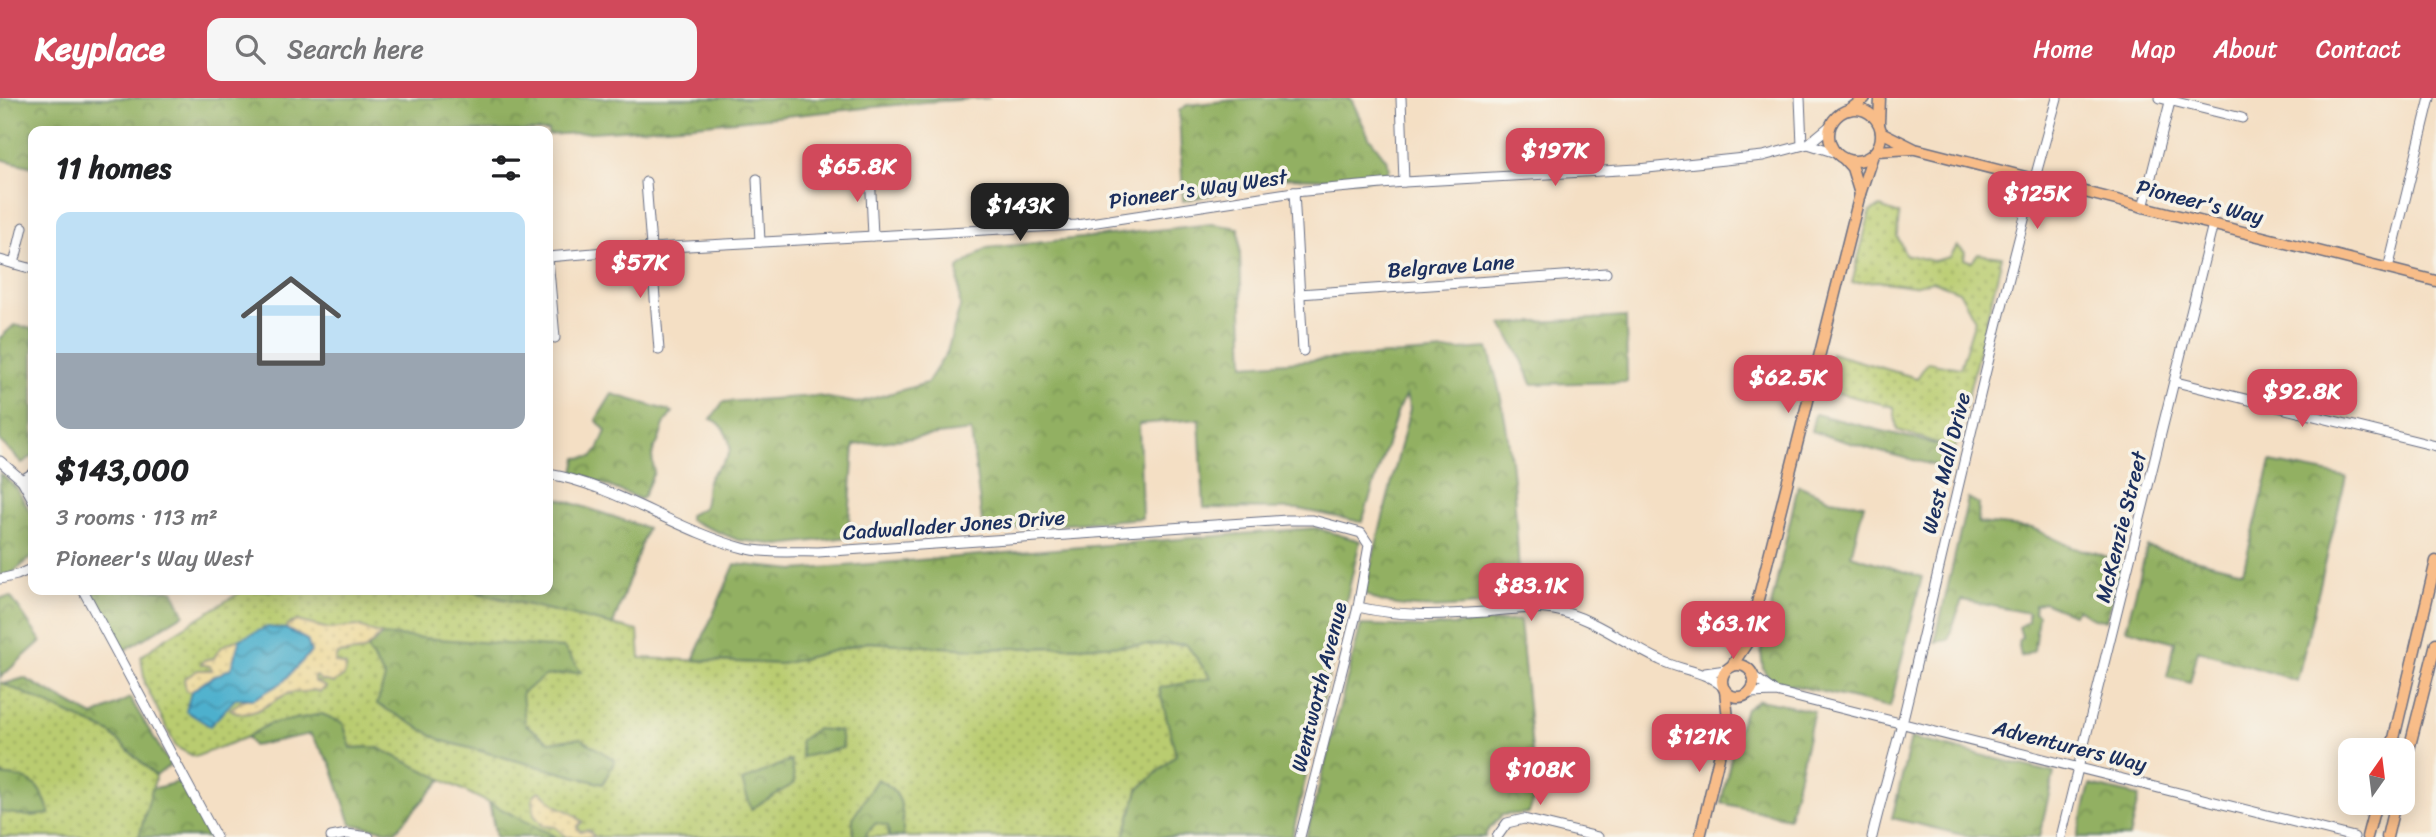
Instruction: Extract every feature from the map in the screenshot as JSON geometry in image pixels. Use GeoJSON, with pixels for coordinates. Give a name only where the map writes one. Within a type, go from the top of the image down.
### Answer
{"type":"FeatureCollection","features":[{"type":"Feature","properties":{"kind":"main road"},"geometry":{"type":"LineString","coordinates":[[1860,194],[1852,168],[1840,156],[1829,136],[1830,126],[1835,118],[1865,98]]}},
{"type":"Feature","properties":{"kind":"main road"},"geometry":{"type":"LineString","coordinates":[[1700,837],[1728,719],[1722,678],[1747,643],[1860,194],[1874,153],[1881,142],[1880,98]]}},
{"type":"Feature","properties":{"kind":"main road"},"geometry":{"type":"LineString","coordinates":[[1849,110],[1867,111],[1880,128]]}},
{"type":"Feature","properties":{"kind":"main road","name":"Pioneer's Way"},"geometry":{"type":"LineString","coordinates":[[1880,128],[1914,149],[2436,281]]}},
{"type":"Feature","properties":{"kind":"main road","name":"Pioneer's Way"},"geometry":{"type":"LineString","coordinates":[[1874,153],[1914,149]]}},
{"type":"Feature","properties":{"kind":"main road"},"geometry":{"type":"LineString","coordinates":[[1840,156],[1853,162],[1864,160],[1874,153]]}},
{"type":"Feature","properties":{"kind":"main road"},"geometry":{"type":"LineString","coordinates":[[2393,738],[2436,561]]}},
{"type":"Feature","properties":{"kind":"main road"},"geometry":{"type":"LineString","coordinates":[[1728,719],[1754,684],[1747,643]]}},
{"type":"Feature","properties":{"kind":"main road"},"geometry":{"type":"LineString","coordinates":[[2411,738],[2436,643]]}},
{"type":"Feature","properties":{"kind":"main road"},"geometry":{"type":"LineString","coordinates":[[1728,669],[1740,665],[1753,675]]}},
{"type":"Feature","properties":{"kind":"main road"},"geometry":{"type":"LineString","coordinates":[[1724,689],[1734,697],[1747,694]]}},
{"type":"Feature","properties":{"kind":"main road"},"geometry":{"type":"LineString","coordinates":[[2367,837],[2373,816]]}},
{"type":"Feature","properties":{"kind":"main road"},"geometry":{"type":"LineString","coordinates":[[2387,837],[2392,816]]}},
{"type":"Feature","properties":{"kind":"street"},"geometry":{"type":"LineString","coordinates":[[1401,98],[1404,182]]}},
{"type":"Feature","properties":{"kind":"street"},"geometry":{"type":"LineString","coordinates":[[1800,98],[1805,144],[1840,156]]}},
{"type":"Feature","properties":{"kind":"street","name":"West Mall Drive"},"geometry":{"type":"LineString","coordinates":[[1872,837],[1942,548],[2057,98]]}},
{"type":"Feature","properties":{"kind":"street"},"geometry":{"type":"LineString","coordinates":[[2160,98],[2242,118]]}},
{"type":"Feature","properties":{"kind":"street"},"geometry":{"type":"LineString","coordinates":[[2389,269],[2430,98]]}},
{"type":"Feature","properties":{"kind":"street"},"geometry":{"type":"LineString","coordinates":[[2143,208],[2171,99]]}},
{"type":"Feature","properties":{"kind":"street","name":"Pioneer's Way West"},"geometry":{"type":"LineString","coordinates":[[553,257],[651,248],[1077,225],[1294,192],[1404,182],[1638,169],[1763,156],[1805,144],[1830,126]]}},
{"type":"Feature","properties":{"kind":"street"},"geometry":{"type":"LineString","coordinates":[[870,171],[873,236]]}},
{"type":"Feature","properties":{"kind":"street"},"geometry":{"type":"LineString","coordinates":[[757,178],[760,242]]}},
{"type":"Feature","properties":{"kind":"street"},"geometry":{"type":"LineString","coordinates":[[646,182],[659,350]]}},
{"type":"Feature","properties":{"kind":"street"},"geometry":{"type":"LineString","coordinates":[[1294,192],[1303,351]]}},
{"type":"Feature","properties":{"kind":"street","name":"McKenzie Street"},"geometry":{"type":"LineString","coordinates":[[2061,837],[2176,382],[2213,224]]}},
{"type":"Feature","properties":{"kind":"street"},"geometry":{"type":"LineString","coordinates":[[14,264],[23,227]]}},
{"type":"Feature","properties":{"kind":"street"},"geometry":{"type":"LineString","coordinates":[[0,260],[28,268]]}},
{"type":"Feature","properties":{"kind":"street","name":"Belgrave Lane"},"geometry":{"type":"LineString","coordinates":[[1300,294],[1606,273]]}},
{"type":"Feature","properties":{"kind":"street"},"geometry":{"type":"LineString","coordinates":[[553,315],[555,338]]}},
{"type":"Feature","properties":{"kind":"street"},"geometry":{"type":"LineString","coordinates":[[2176,382],[2436,446]]}},
{"type":"Feature","properties":{"kind":"street"},"geometry":{"type":"LineString","coordinates":[[0,461],[22,480],[28,491]]}},
{"type":"Feature","properties":{"kind":"street","name":"Cadwallader Jones Drive"},"geometry":{"type":"LineString","coordinates":[[553,475],[599,489],[670,522],[745,549],[818,552],[1287,520],[1313,520],[1345,527],[1361,533],[1369,545]]}},
{"type":"Feature","properties":{"kind":"street"},"geometry":{"type":"LineString","coordinates":[[22,480],[28,476]]}},
{"type":"Feature","properties":{"kind":"street","name":"Wentworth Avenue"},"geometry":{"type":"LineString","coordinates":[[1300,837],[1358,607],[1369,545]]}},
{"type":"Feature","properties":{"kind":"street"},"geometry":{"type":"LineString","coordinates":[[0,579],[28,570]]}},
{"type":"Feature","properties":{"kind":"street"},"geometry":{"type":"LineString","coordinates":[[86,595],[216,837]]}},
{"type":"Feature","properties":{"kind":"street"},"geometry":{"type":"LineString","coordinates":[[1358,607],[1379,612],[1435,615],[1535,608],[1555,610],[1576,616],[1662,662],[1713,678],[1724,689]]}},
{"type":"Feature","properties":{"kind":"street"},"geometry":{"type":"LineString","coordinates":[[1700,673],[1728,669]]}},
{"type":"Feature","properties":{"kind":"street","name":"Adventurers Way"},"geometry":{"type":"LineString","coordinates":[[1753,675],[1776,692]]}},
{"type":"Feature","properties":{"kind":"street","name":"Adventurers Way"},"geometry":{"type":"LineString","coordinates":[[1747,694],[1776,692],[2354,837]]}},
{"type":"Feature","properties":{"kind":"street"},"geometry":{"type":"LineString","coordinates":[[1497,837],[1507,823],[1524,819],[1598,837]]}},
{"type":"Feature","properties":{"kind":"street"},"geometry":{"type":"LineString","coordinates":[[331,837],[347,834],[369,837]]}},
{"type":"Feature","properties":{"kind":"green space"},"geometry":{"type":"Polygon","coordinates":[[[0,98],[990,98],[695,125],[553,135],[553,126],[28,126],[28,166],[0,159],[0,98]]]}},
{"type":"Feature","properties":{"kind":"green space"},"geometry":{"type":"Polygon","coordinates":[[[1254,98],[1351,99],[1369,137],[1386,159],[1389,168],[1386,176],[1364,180],[1285,178],[1183,201],[1179,111],[1187,105],[1254,98]]]}},
{"type":"Feature","properties":{"kind":"green space"},"geometry":{"type":"Polygon","coordinates":[[[1880,207],[1899,214],[1897,236],[1905,254],[1933,261],[1950,257],[1957,246],[1965,252],[1964,259],[1972,262],[1978,254],[2002,257],[1955,449],[1897,430],[1894,407],[1822,389],[1831,353],[1917,378],[1928,362],[1960,368],[1975,320],[1959,291],[1932,281],[1913,286],[1877,281],[1852,283],[1870,212],[1880,207]]]}},
{"type":"Feature","properties":{"kind":"green space"},"geometry":{"type":"Polygon","coordinates":[[[1212,224],[1239,228],[1244,365],[1488,348],[1497,379],[1508,441],[1515,504],[1520,600],[1417,607],[1396,605],[1364,593],[1410,409],[1406,395],[1399,407],[1362,522],[1298,509],[1204,508],[1199,419],[1139,424],[1142,518],[983,531],[971,431],[854,445],[848,537],[779,545],[738,540],[689,520],[689,515],[703,508],[708,481],[730,449],[723,429],[711,419],[723,402],[817,396],[857,403],[927,383],[947,352],[960,307],[958,268],[987,248],[1212,224]]]}},
{"type":"Feature","properties":{"kind":"green space"},"geometry":{"type":"Polygon","coordinates":[[[1626,317],[1627,382],[1532,384],[1502,324],[1626,317]]]}},
{"type":"Feature","properties":{"kind":"green space"},"geometry":{"type":"Polygon","coordinates":[[[14,325],[28,328],[28,459],[22,463],[0,441],[0,338],[14,325]]]}},
{"type":"Feature","properties":{"kind":"green space"},"geometry":{"type":"Polygon","coordinates":[[[612,394],[673,412],[664,424],[654,448],[654,472],[640,499],[574,472],[577,458],[592,457],[598,450],[606,431],[596,420],[612,394]]]}},
{"type":"Feature","properties":{"kind":"green space"},"geometry":{"type":"Polygon","coordinates":[[[1815,414],[1955,449],[1950,469],[1811,431],[1815,414]]]}},
{"type":"Feature","properties":{"kind":"green space"},"geometry":{"type":"Polygon","coordinates":[[[2271,462],[2346,477],[2297,681],[2198,650],[2190,683],[2167,677],[2175,642],[2126,629],[2147,547],[2243,571],[2271,462]]]}},
{"type":"Feature","properties":{"kind":"green space"},"geometry":{"type":"Polygon","coordinates":[[[0,473],[17,489],[28,508],[28,560],[10,575],[0,575],[0,473]]]}},
{"type":"Feature","properties":{"kind":"green space"},"geometry":{"type":"Polygon","coordinates":[[[1798,485],[1830,499],[1864,504],[1851,555],[1922,577],[1890,707],[1770,680],[1763,669],[1761,652],[1798,485]]]}},
{"type":"Feature","properties":{"kind":"green space"},"geometry":{"type":"Polygon","coordinates":[[[553,497],[647,528],[613,625],[487,595],[553,595],[553,497]]]}},
{"type":"Feature","properties":{"kind":"green space"},"geometry":{"type":"Polygon","coordinates":[[[1968,498],[1979,504],[1978,523],[2032,528],[2074,548],[2097,553],[2122,564],[2106,620],[2093,619],[2078,609],[2073,614],[2043,602],[2035,605],[2034,612],[2038,615],[2034,651],[2021,657],[2018,641],[2022,637],[2019,627],[2028,622],[2028,613],[1962,600],[1948,640],[1935,642],[1968,498]]]}},
{"type":"Feature","properties":{"kind":"green space"},"geometry":{"type":"Polygon","coordinates":[[[1316,528],[1360,541],[1292,837],[1124,837],[1138,790],[1176,755],[1159,688],[1211,678],[1186,644],[972,649],[868,642],[782,664],[693,660],[735,564],[795,570],[1316,528]]]}},
{"type":"Feature","properties":{"kind":"green space"},"geometry":{"type":"Polygon","coordinates":[[[95,595],[175,595],[184,614],[123,651],[95,595]]]}},
{"type":"Feature","properties":{"kind":"green space"},"geometry":{"type":"Polygon","coordinates":[[[236,595],[487,595],[638,631],[640,658],[782,664],[868,642],[972,649],[1186,644],[1211,678],[1176,755],[1138,790],[1124,837],[496,837],[489,803],[376,747],[351,748],[343,723],[269,724],[247,737],[195,757],[176,747],[145,684],[141,657],[161,641],[236,595]]]}},
{"type":"Feature","properties":{"kind":"green space"},"geometry":{"type":"Polygon","coordinates":[[[11,597],[41,641],[0,678],[0,598],[11,597]]]}},
{"type":"Feature","properties":{"kind":"green space"},"geometry":{"type":"Polygon","coordinates":[[[1520,620],[1536,793],[1529,813],[1502,815],[1485,837],[1306,837],[1361,625],[1424,627],[1520,620]]]}},
{"type":"Feature","properties":{"kind":"green space"},"geometry":{"type":"Polygon","coordinates":[[[381,635],[564,648],[581,672],[545,676],[522,693],[525,724],[550,742],[580,738],[615,760],[603,784],[443,741],[377,704],[385,678],[367,649],[381,635]]]}},
{"type":"Feature","properties":{"kind":"green space"},"geometry":{"type":"Polygon","coordinates":[[[24,678],[93,716],[130,698],[170,765],[156,776],[109,732],[4,684],[24,678]]]}},
{"type":"Feature","properties":{"kind":"green space"},"geometry":{"type":"Polygon","coordinates":[[[0,682],[109,732],[156,776],[139,837],[0,837],[0,682]]]}},
{"type":"Feature","properties":{"kind":"green space"},"geometry":{"type":"Polygon","coordinates":[[[1759,700],[1814,711],[1789,818],[1721,803],[1736,735],[1746,709],[1759,700]]]}},
{"type":"Feature","properties":{"kind":"green space"},"geometry":{"type":"Polygon","coordinates":[[[322,714],[343,723],[351,748],[376,747],[442,779],[395,832],[351,824],[331,764],[310,734],[253,746],[247,737],[269,724],[322,714]]]}},
{"type":"Feature","properties":{"kind":"green space"},"geometry":{"type":"Polygon","coordinates":[[[816,729],[840,731],[843,748],[802,757],[800,741],[816,729]]]}},
{"type":"Feature","properties":{"kind":"green space"},"geometry":{"type":"Polygon","coordinates":[[[1911,738],[2054,773],[2039,837],[1971,837],[1892,818],[1911,738]]]}},
{"type":"Feature","properties":{"kind":"green space"},"geometry":{"type":"Polygon","coordinates":[[[791,760],[795,783],[751,809],[742,781],[791,760]]]}},
{"type":"Feature","properties":{"kind":"green space"},"geometry":{"type":"Polygon","coordinates":[[[0,775],[20,778],[33,784],[42,795],[50,814],[29,816],[0,812],[0,775]]]}},
{"type":"Feature","properties":{"kind":"green space"},"geometry":{"type":"Polygon","coordinates":[[[877,779],[898,796],[902,810],[903,837],[889,837],[888,826],[876,823],[866,834],[867,837],[853,837],[853,818],[877,779]]]}},
{"type":"Feature","properties":{"kind":"green space"},"geometry":{"type":"Polygon","coordinates":[[[181,781],[208,837],[139,837],[152,789],[181,781]]]}},
{"type":"Feature","properties":{"kind":"green space"},"geometry":{"type":"Polygon","coordinates":[[[2090,785],[2139,796],[2129,837],[2077,837],[2090,785]]]}},
{"type":"Feature","properties":{"kind":"green space"},"geometry":{"type":"Polygon","coordinates":[[[490,803],[556,837],[496,837],[490,803]]]}},
{"type":"Feature","properties":{"kind":"sand"},"geometry":{"type":"Polygon","coordinates":[[[297,621],[329,629],[357,626],[381,635],[364,651],[337,654],[335,662],[346,666],[344,676],[334,683],[314,677],[314,681],[326,687],[320,692],[314,690],[289,693],[252,713],[237,713],[230,709],[245,699],[254,699],[307,640],[286,629],[287,625],[297,621]]]}},
{"type":"Feature","properties":{"kind":"sand"},"geometry":{"type":"Polygon","coordinates":[[[240,639],[231,669],[191,692],[186,691],[184,679],[198,670],[212,670],[210,666],[201,664],[204,660],[214,658],[224,645],[240,639]]]}},
{"type":"Feature","properties":{"kind":"sand"},"geometry":{"type":"Polygon","coordinates":[[[539,791],[579,819],[582,822],[577,827],[580,831],[588,830],[595,837],[567,837],[555,827],[543,826],[534,815],[533,796],[539,791]]]}},
{"type":"Feature","properties":{"kind":"water"},"geometry":{"type":"Polygon","coordinates":[[[267,627],[286,629],[307,640],[311,652],[283,682],[254,699],[236,698],[210,726],[186,711],[191,692],[231,668],[240,639],[267,627]]]}}]}
